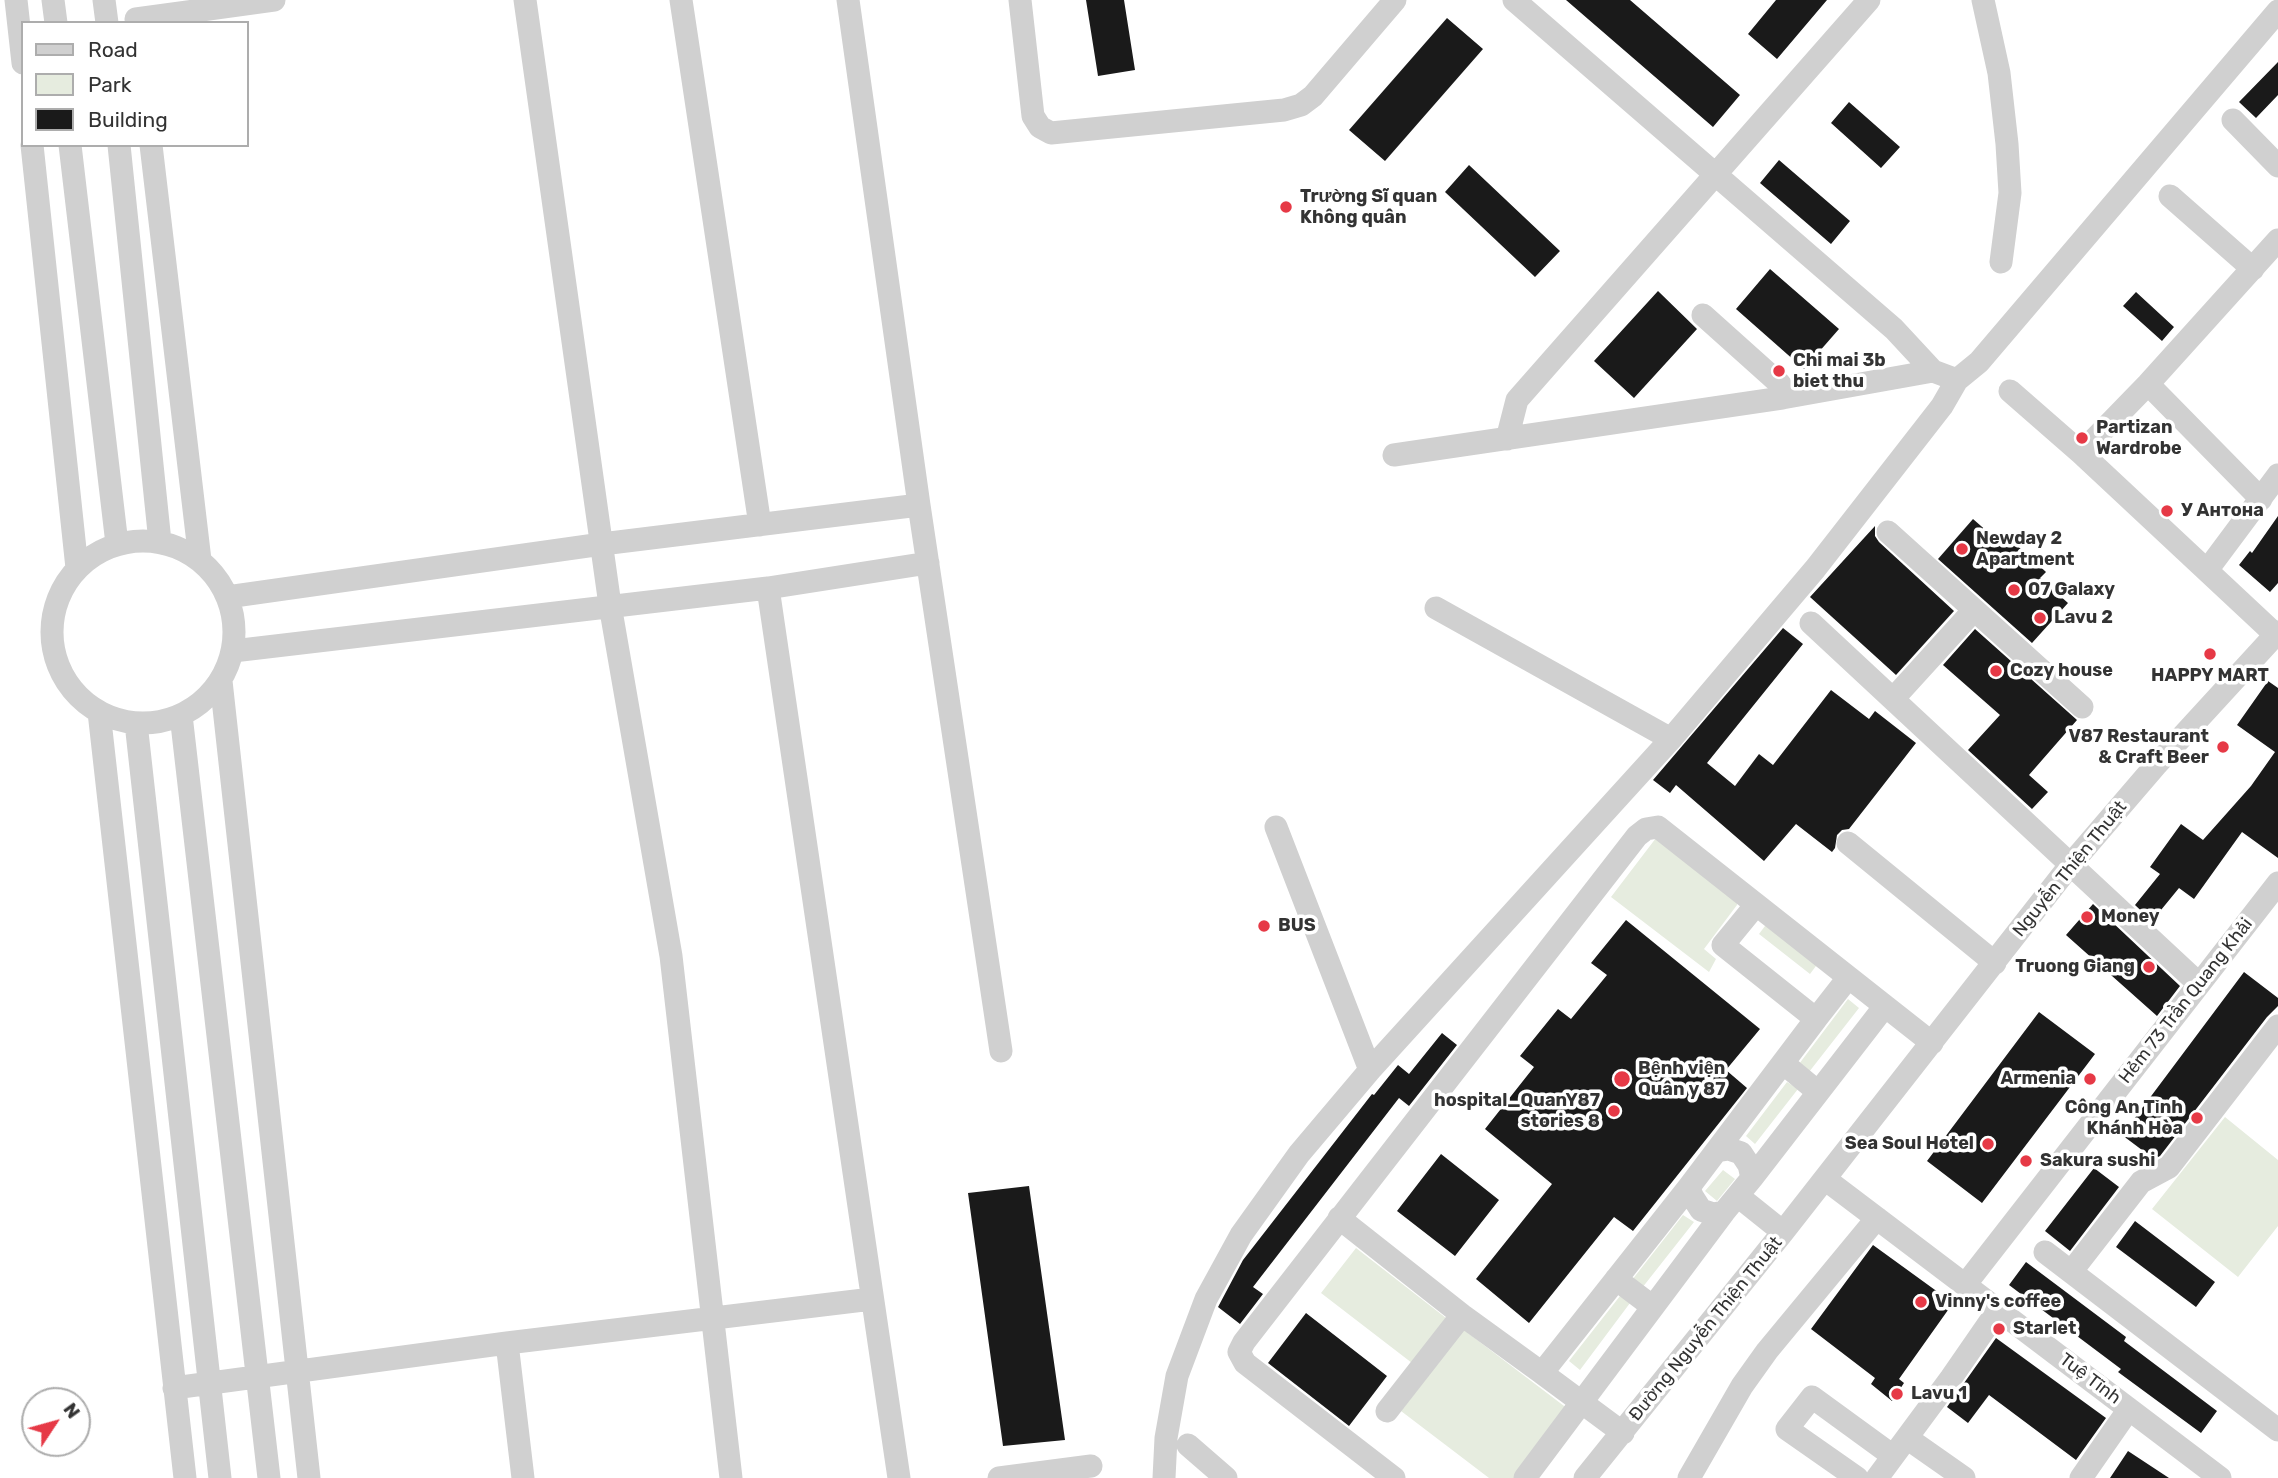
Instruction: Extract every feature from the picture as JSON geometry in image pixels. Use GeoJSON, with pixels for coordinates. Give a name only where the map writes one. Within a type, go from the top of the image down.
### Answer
{"type":"FeatureCollection","features":[{"type":"Feature","properties":{"kind":"street"},"geometry":{"type":"LineString","coordinates":[[16,0],[21,44]]}},
{"type":"Feature","properties":{"kind":"street"},"geometry":{"type":"LineString","coordinates":[[53,0],[56,21]]}},
{"type":"Feature","properties":{"kind":"street"},"geometry":{"type":"LineString","coordinates":[[104,0],[107,21]]}},
{"type":"Feature","properties":{"kind":"street"},"geometry":{"type":"LineString","coordinates":[[136,14],[274,0]]}},
{"type":"Feature","properties":{"kind":"street"},"geometry":{"type":"LineString","coordinates":[[525,0],[610,605],[671,956],[731,1478]]}},
{"type":"Feature","properties":{"kind":"street"},"geometry":{"type":"LineString","coordinates":[[681,0],[760,525]]}},
{"type":"Feature","properties":{"kind":"street"},"geometry":{"type":"LineString","coordinates":[[848,0],[919,505],[1001,1051]]}},
{"type":"Feature","properties":{"kind":"street"},"geometry":{"type":"LineString","coordinates":[[1020,0],[1033,116],[1040,127],[1051,133],[1284,110],[1301,105],[1313,96],[1395,0]]}},
{"type":"Feature","properties":{"kind":"street"},"geometry":{"type":"LineString","coordinates":[[1514,0],[1894,329],[1933,371],[1957,380]]}},
{"type":"Feature","properties":{"kind":"street"},"geometry":{"type":"LineString","coordinates":[[1507,439],[1517,400],[1869,0]]}},
{"type":"Feature","properties":{"kind":"street"},"geometry":{"type":"LineString","coordinates":[[1983,0],[1999,73],[2007,144],[2010,193],[2001,262]]}},
{"type":"Feature","properties":{"kind":"street"},"geometry":{"type":"LineString","coordinates":[[1165,1467],[1166,1438],[1177,1376],[1206,1298],[1256,1213],[1299,1154],[1370,1070],[1671,739],[1815,569],[1942,406],[1957,380],[1979,362],[2278,11]]}},
{"type":"Feature","properties":{"kind":"street"},"geometry":{"type":"LineString","coordinates":[[2233,120],[2278,166]]}},
{"type":"Feature","properties":{"kind":"street"},"geometry":{"type":"LineString","coordinates":[[32,147],[77,568]]}},
{"type":"Feature","properties":{"kind":"street"},"geometry":{"type":"LineString","coordinates":[[70,147],[117,544]]}},
{"type":"Feature","properties":{"kind":"street"},"geometry":{"type":"LineString","coordinates":[[119,147],[159,542]]}},
{"type":"Feature","properties":{"kind":"street"},"geometry":{"type":"LineString","coordinates":[[151,147],[200,560]]}},
{"type":"Feature","properties":{"kind":"street"},"geometry":{"type":"LineString","coordinates":[[2170,196],[2253,269]]}},
{"type":"Feature","properties":{"kind":"street"},"geometry":{"type":"LineString","coordinates":[[2081,453],[2148,384],[2278,240]]}},
{"type":"Feature","properties":{"kind":"street"},"geometry":{"type":"LineString","coordinates":[[1703,314],[1780,384],[1782,398]]}},
{"type":"Feature","properties":{"kind":"street"},"geometry":{"type":"LineString","coordinates":[[1394,455],[1782,398],[1933,371]]}},
{"type":"Feature","properties":{"kind":"street"},"geometry":{"type":"LineString","coordinates":[[2148,384],[2262,499]]}},
{"type":"Feature","properties":{"kind":"street"},"geometry":{"type":"LineString","coordinates":[[2010,391],[2208,569],[2277,635]]}},
{"type":"Feature","properties":{"kind":"street"},"geometry":{"type":"LineString","coordinates":[[2208,569],[2278,475]]}},
{"type":"Feature","properties":{"kind":"street"},"geometry":{"type":"LineString","coordinates":[[228,597],[602,544],[919,505]]}},
{"type":"Feature","properties":{"kind":"street"},"geometry":{"type":"LineString","coordinates":[[1888,532],[2082,707]]}},
{"type":"Feature","properties":{"kind":"street"},"geometry":{"type":"LineString","coordinates":[[138,540],[181,548],[200,560],[216,577],[228,597],[234,624],[233,651],[221,681],[204,701],[181,716],[159,722],[136,723],[117,719],[99,712],[77,695],[61,671],[53,645],[53,617],[61,590],[77,568],[95,553],[117,544],[138,540]]}},
{"type":"Feature","properties":{"kind":"street"},"geometry":{"type":"LineString","coordinates":[[233,651],[768,588],[928,563]]}},
{"type":"Feature","properties":{"kind":"street"},"geometry":{"type":"LineString","coordinates":[[768,588],[899,1478]]}},
{"type":"Feature","properties":{"kind":"street"},"geometry":{"type":"LineString","coordinates":[[1436,608],[1671,739]]}},
{"type":"Feature","properties":{"kind":"street"},"geometry":{"type":"LineString","coordinates":[[1894,699],[1974,610]]}},
{"type":"Feature","properties":{"kind":"street"},"geometry":{"type":"LineString","coordinates":[[1811,623],[2199,984]]}},
{"type":"Feature","properties":{"kind":"street","name":"Nguyễn Thiện Thuật"},"geometry":{"type":"LineString","coordinates":[[1825,1179],[2071,864],[2156,765],[2277,635]]}},
{"type":"Feature","properties":{"kind":"street"},"geometry":{"type":"LineString","coordinates":[[221,681],[309,1478]]}},
{"type":"Feature","properties":{"kind":"street"},"geometry":{"type":"LineString","coordinates":[[99,712],[184,1478]]}},
{"type":"Feature","properties":{"kind":"street"},"geometry":{"type":"LineString","coordinates":[[181,716],[269,1478]]}},
{"type":"Feature","properties":{"kind":"street"},"geometry":{"type":"LineString","coordinates":[[136,723],[220,1478]]}},
{"type":"Feature","properties":{"kind":"street"},"geometry":{"type":"LineString","coordinates":[[1276,827],[1370,1070]]}},
{"type":"Feature","properties":{"kind":"street"},"geometry":{"type":"LineString","coordinates":[[1394,1478],[1245,1363],[1239,1352],[1244,1342],[1637,836],[1646,829],[1658,827],[1932,1043]]}},
{"type":"Feature","properties":{"kind":"street"},"geometry":{"type":"LineString","coordinates":[[1848,843],[1995,963]]}},
{"type":"Feature","properties":{"kind":"street","name":"Hẻm 73 Trần Quang Khải"},"geometry":{"type":"LineString","coordinates":[[1965,1285],[2278,883]]}},
{"type":"Feature","properties":{"kind":"street"},"geometry":{"type":"LineString","coordinates":[[1755,906],[1723,945],[1816,1019]]}},
{"type":"Feature","properties":{"kind":"street"},"geometry":{"type":"LineString","coordinates":[[1542,1373],[1689,1187],[1848,978]]}},
{"type":"Feature","properties":{"kind":"street"},"geometry":{"type":"LineString","coordinates":[[1525,1478],[1738,1195],[1885,1006]]}},
{"type":"Feature","properties":{"kind":"street"},"geometry":{"type":"LineString","coordinates":[[2071,1272],[2141,1182],[2169,1167],[2278,1026]]}},
{"type":"Feature","properties":{"kind":"street"},"geometry":{"type":"LineString","coordinates":[[1783,1063],[1818,1092]]}},
{"type":"Feature","properties":{"kind":"street"},"geometry":{"type":"LineString","coordinates":[[1689,1187],[1700,1210],[1713,1214],[1738,1195],[1749,1165],[1741,1153],[1729,1149],[1716,1151]]}},
{"type":"Feature","properties":{"kind":"street","name":"Tuệ Tĩnh"},"geometry":{"type":"LineString","coordinates":[[1825,1179],[2220,1478]]}},
{"type":"Feature","properties":{"kind":"street","name":"Đường Nguyễn Thiện Thuật"},"geometry":{"type":"LineString","coordinates":[[1586,1478],[1825,1179]]}},
{"type":"Feature","properties":{"kind":"street"},"geometry":{"type":"LineString","coordinates":[[1738,1195],[1783,1232]]}},
{"type":"Feature","properties":{"kind":"street"},"geometry":{"type":"LineString","coordinates":[[1689,1478],[1742,1386],[1877,1218]]}},
{"type":"Feature","properties":{"kind":"street"},"geometry":{"type":"LineString","coordinates":[[1339,1219],[1462,1315],[1623,1433]]}},
{"type":"Feature","properties":{"kind":"street"},"geometry":{"type":"LineString","coordinates":[[2045,1252],[2278,1430]]}},
{"type":"Feature","properties":{"kind":"street"},"geometry":{"type":"LineString","coordinates":[[1616,1279],[1653,1307]]}},
{"type":"Feature","properties":{"kind":"street"},"geometry":{"type":"LineString","coordinates":[[174,1388],[256,1375],[872,1299]]}},
{"type":"Feature","properties":{"kind":"street"},"geometry":{"type":"LineString","coordinates":[[1877,1478],[1998,1310]]}},
{"type":"Feature","properties":{"kind":"street"},"geometry":{"type":"LineString","coordinates":[[1387,1411],[1462,1315]]}},
{"type":"Feature","properties":{"kind":"street"},"geometry":{"type":"LineString","coordinates":[[507,1343],[523,1478]]}},
{"type":"Feature","properties":{"kind":"street"},"geometry":{"type":"LineString","coordinates":[[1857,1478],[1787,1429],[1812,1397],[1893,1456]]}},
{"type":"Feature","properties":{"kind":"street"},"geometry":{"type":"LineString","coordinates":[[2081,1478],[2129,1409]]}},
{"type":"Feature","properties":{"kind":"street"},"geometry":{"type":"LineString","coordinates":[[1907,1438],[1964,1478]]}},
{"type":"Feature","properties":{"kind":"street"},"geometry":{"type":"LineString","coordinates":[[1188,1445],[1226,1478]]}},
{"type":"Feature","properties":{"kind":"street"},"geometry":{"type":"LineString","coordinates":[[999,1478],[1091,1465]]}},
{"type":"Feature","properties":{"kind":"green space"},"geometry":{"type":"Polygon","coordinates":[[[1656,838],[1737,897],[1737,905],[1704,949],[1716,959],[1709,972],[1611,897],[1656,838]]]}},
{"type":"Feature","properties":{"kind":"green space"},"geometry":{"type":"Polygon","coordinates":[[[1771,918],[1822,958],[1810,974],[1759,934],[1771,918]]]}},
{"type":"Feature","properties":{"kind":"green space"},"geometry":{"type":"Polygon","coordinates":[[[1848,999],[1859,1008],[1809,1072],[1799,1064],[1848,999]]]}},
{"type":"Feature","properties":{"kind":"green space"},"geometry":{"type":"Polygon","coordinates":[[[1787,1082],[1798,1089],[1755,1144],[1746,1136],[1787,1082]]]}},
{"type":"Feature","properties":{"kind":"green space"},"geometry":{"type":"Polygon","coordinates":[[[2225,1117],[2278,1160],[2278,1226],[2238,1277],[2152,1209],[2225,1117]]]}},
{"type":"Feature","properties":{"kind":"green space"},"geometry":{"type":"Polygon","coordinates":[[[1723,1170],[1735,1179],[1717,1201],[1705,1191],[1723,1170]]]}},
{"type":"Feature","properties":{"kind":"green space"},"geometry":{"type":"Polygon","coordinates":[[[1683,1215],[1694,1222],[1642,1288],[1632,1280],[1683,1215]]]}},
{"type":"Feature","properties":{"kind":"green space"},"geometry":{"type":"Polygon","coordinates":[[[1356,1248],[1446,1318],[1412,1363],[1321,1293],[1356,1248]]]}},
{"type":"Feature","properties":{"kind":"green space"},"geometry":{"type":"Polygon","coordinates":[[[1620,1296],[1630,1303],[1580,1370],[1569,1361],[1620,1296]]]}},
{"type":"Feature","properties":{"kind":"green space"},"geometry":{"type":"Polygon","coordinates":[[[1464,1330],[1568,1409],[1515,1478],[1489,1478],[1401,1411],[1464,1330]]]}},
{"type":"Feature","properties":{"kind":"building"},"geometry":{"type":"Polygon","coordinates":[[[1086,0],[1124,0],[1135,70],[1098,76],[1086,0]]]}},
{"type":"Feature","properties":{"kind":"building"},"geometry":{"type":"Polygon","coordinates":[[[1566,0],[1630,0],[1740,95],[1713,127],[1566,0]]]}},
{"type":"Feature","properties":{"kind":"building"},"geometry":{"type":"Polygon","coordinates":[[[1776,0],[1827,0],[1777,59],[1748,34],[1776,0]]]}},
{"type":"Feature","properties":{"kind":"building"},"geometry":{"type":"Polygon","coordinates":[[[1447,18],[1483,49],[1385,161],[1349,130],[1447,18]]]}},
{"type":"Feature","properties":{"kind":"building"},"geometry":{"type":"Polygon","coordinates":[[[2278,62],[2278,95],[2256,118],[2239,102],[2278,62]]]}},
{"type":"Feature","properties":{"kind":"building"},"geometry":{"type":"Polygon","coordinates":[[[1849,102],[1900,147],[1881,168],[1831,123],[1849,102]]]}},
{"type":"Feature","properties":{"kind":"building"},"geometry":{"type":"Polygon","coordinates":[[[1779,160],[1850,221],[1831,244],[1760,183],[1779,160]]]}},
{"type":"Feature","properties":{"kind":"building"},"geometry":{"type":"Polygon","coordinates":[[[1469,165],[1560,251],[1535,277],[1445,192],[1469,165]]]}},
{"type":"Feature","properties":{"kind":"building"},"geometry":{"type":"Polygon","coordinates":[[[1770,269],[1839,329],[1804,369],[1736,309],[1770,269]]]}},
{"type":"Feature","properties":{"kind":"building"},"geometry":{"type":"Polygon","coordinates":[[[1658,291],[1697,329],[1634,398],[1594,361],[1658,291]]]}},
{"type":"Feature","properties":{"kind":"building"},"geometry":{"type":"Polygon","coordinates":[[[2136,292],[2174,327],[2162,341],[2123,306],[2136,292]]]}},
{"type":"Feature","properties":{"kind":"building"},"geometry":{"type":"Polygon","coordinates":[[[2278,516],[2278,583],[2270,592],[2239,565],[2250,551],[2252,553],[2278,516]]]}},
{"type":"Feature","properties":{"kind":"building"},"geometry":{"type":"Polygon","coordinates":[[[1973,519],[2005,547],[2011,540],[2046,572],[2040,578],[2068,603],[2032,643],[1938,559],[1973,519]]]}},
{"type":"Feature","properties":{"kind":"building"},"geometry":{"type":"Polygon","coordinates":[[[1875,526],[1875,536],[1879,542],[1954,611],[1896,675],[1810,597],[1875,526]]]}},
{"type":"Feature","properties":{"kind":"building"},"geometry":{"type":"Polygon","coordinates":[[[1783,628],[1803,644],[1707,763],[1735,786],[1759,754],[1773,765],[1831,690],[1869,719],[1875,711],[1916,743],[1849,829],[1842,830],[1837,835],[1832,852],[1796,824],[1764,861],[1676,785],[1670,793],[1653,780],[1783,628]]]}},
{"type":"Feature","properties":{"kind":"building"},"geometry":{"type":"Polygon","coordinates":[[[1975,629],[2077,720],[2029,775],[2048,792],[2032,809],[1968,750],[2000,715],[1943,665],[1975,629]]]}},
{"type":"Feature","properties":{"kind":"building"},"geometry":{"type":"Polygon","coordinates":[[[2268,681],[2278,688],[2278,858],[2242,832],[2194,899],[2179,888],[2152,921],[2135,905],[2160,874],[2150,867],[2181,824],[2203,840],[2251,786],[2275,752],[2237,725],[2268,681]]]}},
{"type":"Feature","properties":{"kind":"building"},"geometry":{"type":"Polygon","coordinates":[[[2093,904],[2180,986],[2157,1016],[2066,935],[2093,904]]]}},
{"type":"Feature","properties":{"kind":"building","name":"hospital_QuanY87 stories 8"},"geometry":{"type":"Polygon","coordinates":[[[1626,920],[1760,1029],[1726,1070],[1747,1088],[1633,1231],[1614,1217],[1529,1323],[1476,1279],[1552,1184],[1485,1129],[1534,1067],[1520,1056],[1558,1009],[1571,1019],[1607,975],[1591,963],[1626,920]]]}},
{"type":"Feature","properties":{"kind":"building"},"geometry":{"type":"Polygon","coordinates":[[[2244,972],[2278,998],[2278,1006],[2160,1156],[2154,1159],[2122,1135],[2244,972]]]}},
{"type":"Feature","properties":{"kind":"building"},"geometry":{"type":"Polygon","coordinates":[[[2039,1012],[2095,1054],[1982,1203],[1927,1161],[2039,1012]]]}},
{"type":"Feature","properties":{"kind":"building"},"geometry":{"type":"Polygon","coordinates":[[[1442,1033],[1457,1045],[1409,1106],[1399,1098],[1253,1287],[1263,1294],[1240,1324],[1218,1307],[1243,1260],[1372,1094],[1374,1095],[1398,1065],[1409,1074],[1442,1033]]]}},
{"type":"Feature","properties":{"kind":"building"},"geometry":{"type":"Polygon","coordinates":[[[1441,1154],[1499,1200],[1455,1256],[1397,1211],[1441,1154]]]}},
{"type":"Feature","properties":{"kind":"building"},"geometry":{"type":"Polygon","coordinates":[[[2094,1168],[2119,1187],[2070,1251],[2045,1231],[2094,1168]]]}},
{"type":"Feature","properties":{"kind":"building"},"geometry":{"type":"Polygon","coordinates":[[[1029,1186],[1065,1440],[1003,1446],[968,1193],[1029,1186]]]}},
{"type":"Feature","properties":{"kind":"building"},"geometry":{"type":"Polygon","coordinates":[[[2135,1221],[2215,1282],[2196,1307],[2116,1247],[2135,1221]]]}},
{"type":"Feature","properties":{"kind":"building"},"geometry":{"type":"Polygon","coordinates":[[[1873,1245],[1953,1303],[1899,1379],[1904,1383],[1892,1401],[1871,1384],[1875,1378],[1811,1329],[1873,1245]]]}},
{"type":"Feature","properties":{"kind":"building"},"geometry":{"type":"Polygon","coordinates":[[[2026,1262],[2126,1337],[2124,1341],[2217,1411],[2201,1433],[2118,1372],[2121,1369],[2009,1285],[2026,1262]]]}},
{"type":"Feature","properties":{"kind":"building"},"geometry":{"type":"Polygon","coordinates":[[[1306,1313],[1387,1376],[1349,1426],[1268,1363],[1306,1313]]]}},
{"type":"Feature","properties":{"kind":"building"},"geometry":{"type":"Polygon","coordinates":[[[1996,1338],[2106,1418],[2076,1460],[1989,1395],[1968,1423],[1947,1407],[1996,1338]]]}},
{"type":"Feature","properties":{"kind":"building"},"geometry":{"type":"Polygon","coordinates":[[[2128,1451],[2169,1478],[2110,1478],[2128,1451]]]}},
{"type":"Feature","properties":{"kind":"place","name":"Trường Sĩ quan Không quân"},"geometry":{"type":"Point","coordinates":[1286,207]}},
{"type":"Feature","properties":{"kind":"place","name":"Chi mai 3b biet thu"},"geometry":{"type":"Point","coordinates":[1779,371]}},
{"type":"Feature","properties":{"kind":"place","name":"Partizan Wardrobe"},"geometry":{"type":"Point","coordinates":[2082,438]}},
{"type":"Feature","properties":{"kind":"place","name":"У Антона"},"geometry":{"type":"Point","coordinates":[2167,511]}},
{"type":"Feature","properties":{"kind":"place","name":"Newday 2 Apartment"},"geometry":{"type":"Point","coordinates":[1962,549]}},
{"type":"Feature","properties":{"kind":"place","name":"07 Galaxy"},"geometry":{"type":"Point","coordinates":[2014,590]}},
{"type":"Feature","properties":{"kind":"place","name":"Lavu 2"},"geometry":{"type":"Point","coordinates":[2040,618]}},
{"type":"Feature","properties":{"kind":"place","name":"HAPPY MART"},"geometry":{"type":"Point","coordinates":[2210,654]}},
{"type":"Feature","properties":{"kind":"place","name":"Cozy house"},"geometry":{"type":"Point","coordinates":[1996,671]}},
{"type":"Feature","properties":{"kind":"place","name":"V87 Restaurant & Craft Beer"},"geometry":{"type":"Point","coordinates":[2223,747]}},
{"type":"Feature","properties":{"kind":"place","name":"Money"},"geometry":{"type":"Point","coordinates":[2087,917]}},
{"type":"Feature","properties":{"kind":"place","name":"BUS"},"geometry":{"type":"Point","coordinates":[1264,926]}},
{"type":"Feature","properties":{"kind":"place","name":"Truong Giang"},"geometry":{"type":"Point","coordinates":[2149,967]}},
{"type":"Feature","properties":{"kind":"place","name":"Bệnh viện Quân y 87"},"geometry":{"type":"Point","coordinates":[1622,1079]}},
{"type":"Feature","properties":{"kind":"place","name":"Armenia"},"geometry":{"type":"Point","coordinates":[2090,1079]}},
{"type":"Feature","properties":{"kind":"place","name":"hospital_QuanY87 stories 8"},"geometry":{"type":"Point","coordinates":[1614,1111]}},
{"type":"Feature","properties":{"kind":"place","name":"Công An Tỉnh Khánh Hòa"},"geometry":{"type":"Point","coordinates":[2197,1118]}},
{"type":"Feature","properties":{"kind":"place","name":"Sea Soul Hotel"},"geometry":{"type":"Point","coordinates":[1988,1144]}},
{"type":"Feature","properties":{"kind":"place","name":"Sakura sushi"},"geometry":{"type":"Point","coordinates":[2026,1161]}},
{"type":"Feature","properties":{"kind":"place","name":"Vinny's coffee"},"geometry":{"type":"Point","coordinates":[1921,1302]}},
{"type":"Feature","properties":{"kind":"place","name":"Starlet"},"geometry":{"type":"Point","coordinates":[1999,1329]}},
{"type":"Feature","properties":{"kind":"place","name":"Lavu 1"},"geometry":{"type":"Point","coordinates":[1897,1394]}}]}
